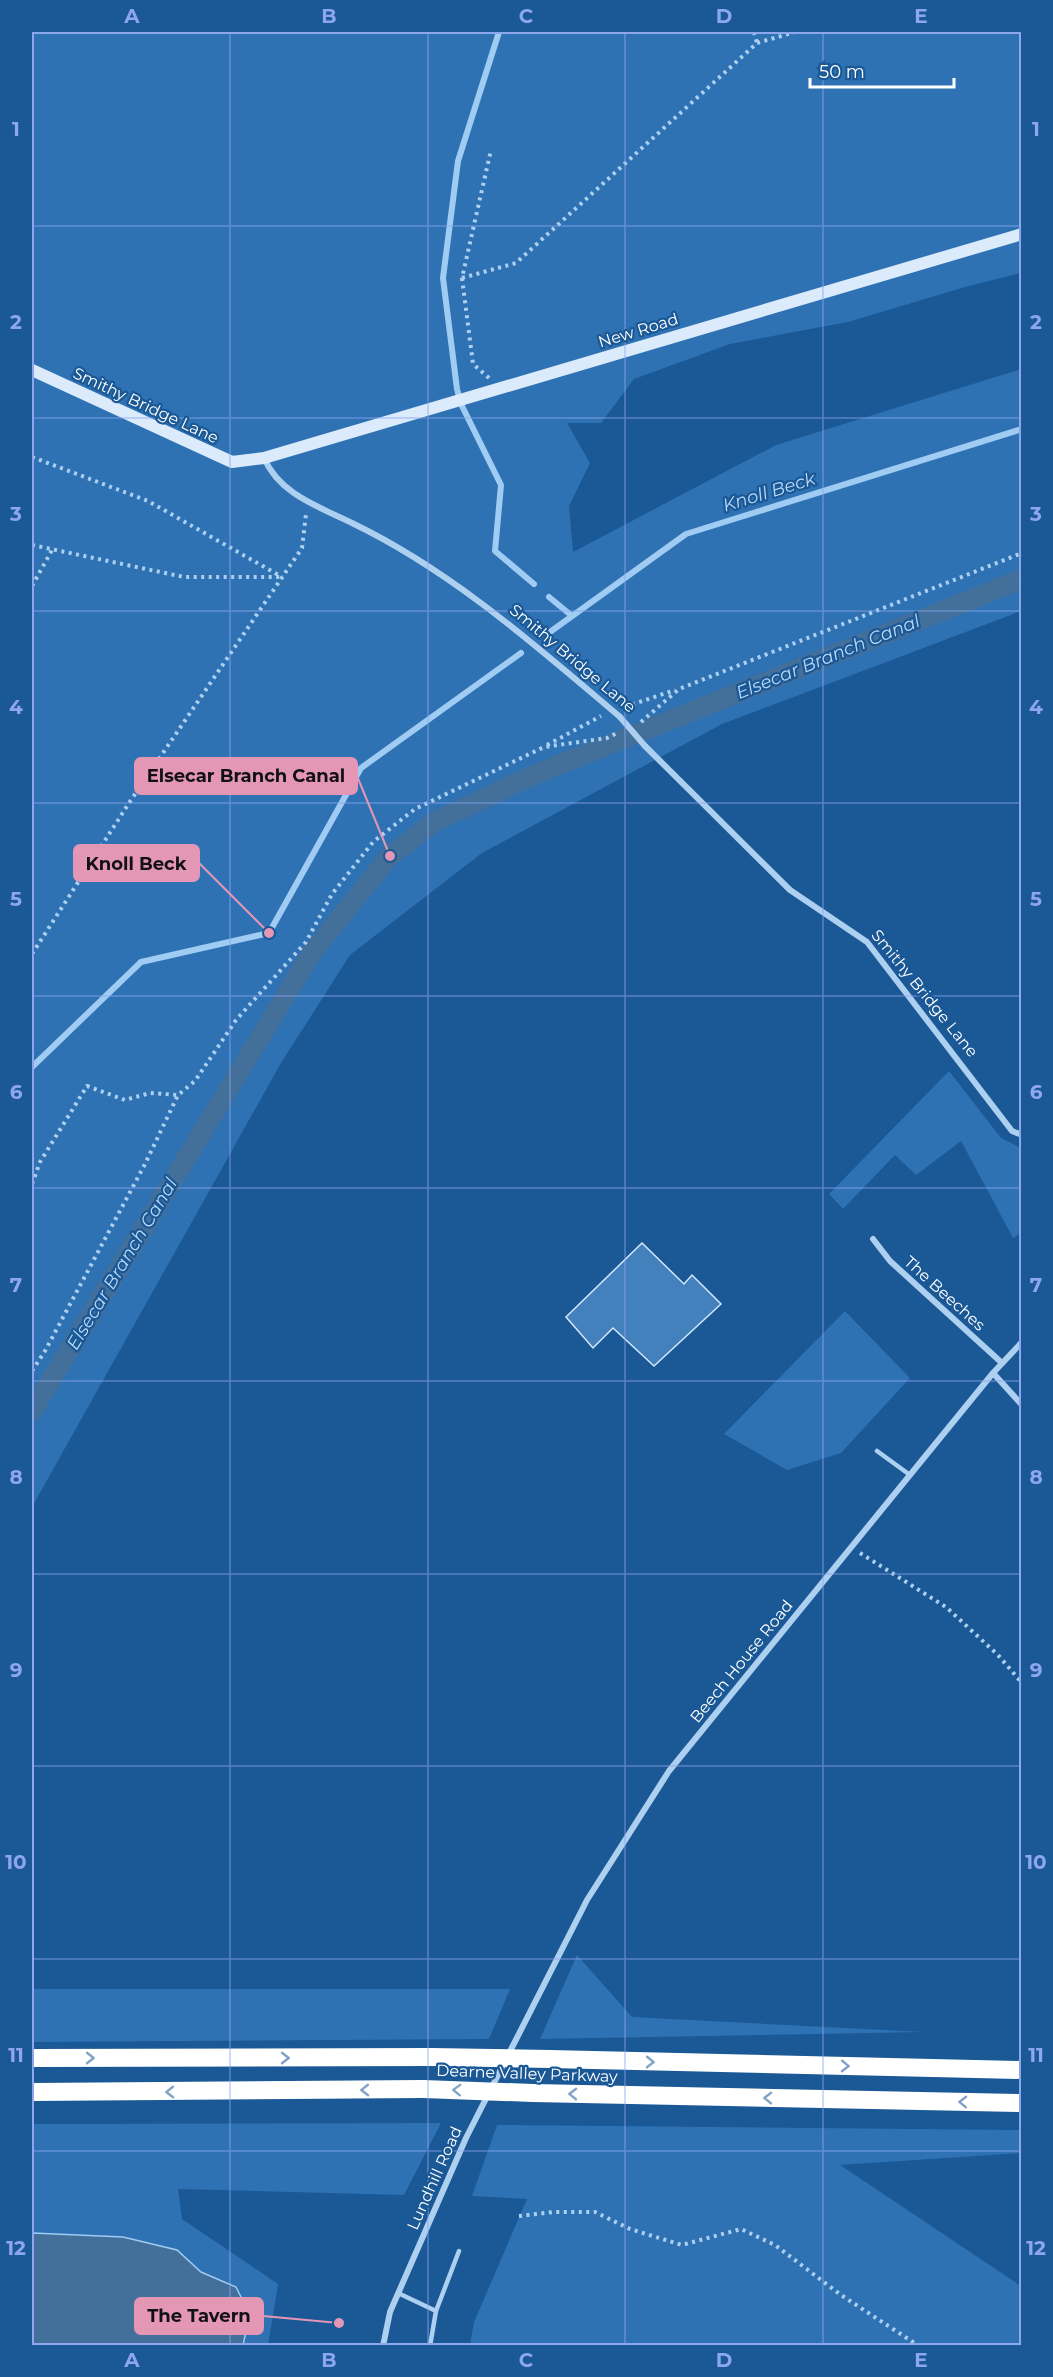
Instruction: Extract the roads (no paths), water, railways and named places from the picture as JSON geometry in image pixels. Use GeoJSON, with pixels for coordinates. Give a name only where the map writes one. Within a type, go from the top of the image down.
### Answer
{"type":"FeatureCollection","features":[{"type":"Feature","properties":{"kind":"highway","name":"Dearne Valley Parkway"},"geometry":{"type":"LineString","coordinates":[[32,2058],[431,2057],[1022,2070]]}},
{"type":"Feature","properties":{"kind":"highway","name":"Dearne Valley Parkway"},"geometry":{"type":"LineString","coordinates":[[32,2092],[423,2089],[1022,2103]]}},
{"type":"Feature","properties":{"kind":"main road","name":"New Road"},"geometry":{"type":"LineString","coordinates":[[264,458],[1022,234]]}},
{"type":"Feature","properties":{"kind":"main road","name":"Smithy Bridge Lane"},"geometry":{"type":"LineString","coordinates":[[32,370],[231,462],[264,458]]}},
{"type":"Feature","properties":{"kind":"street","name":"Smithy Bridge Lane"},"geometry":{"type":"LineString","coordinates":[[264,458],[286,489],[389,541],[460,588],[500,617],[620,717],[645,746],[790,890],[867,942],[1012,1131],[1022,1136]]}},
{"type":"Feature","properties":{"kind":"street","name":"The Beeches"},"geometry":{"type":"LineString","coordinates":[[873,1239],[890,1261],[1002,1363]]}},
{"type":"Feature","properties":{"kind":"street","name":"Beech House Road"},"geometry":{"type":"LineString","coordinates":[[522,2026],[587,1900],[669,1771],[993,1373],[1022,1342]]}},
{"type":"Feature","properties":{"kind":"street"},"geometry":{"type":"LineString","coordinates":[[993,1373],[1022,1405]]}},
{"type":"Feature","properties":{"kind":"street","name":"Lundhill Road"},"geometry":{"type":"LineString","coordinates":[[383,2346],[390,2312],[465,2138],[522,2026]]}},
{"type":"Feature","properties":{"kind":"lane"},"geometry":{"type":"LineString","coordinates":[[877,1451],[910,1475]]}},
{"type":"Feature","properties":{"kind":"lane"},"geometry":{"type":"LineString","coordinates":[[430,2346],[436,2311],[459,2251]]}},
{"type":"Feature","properties":{"kind":"lane"},"geometry":{"type":"LineString","coordinates":[[398,2293],[436,2311]]}},
{"type":"Feature","properties":{"kind":"waterway"},"geometry":{"type":"LineString","coordinates":[[499,32],[458,161],[443,278],[457,389],[461,404],[501,485],[495,551],[534,584]]}},
{"type":"Feature","properties":{"kind":"waterway","name":"Knoll Beck"},"geometry":{"type":"LineString","coordinates":[[550,632],[686,534],[1022,429]]}},
{"type":"Feature","properties":{"kind":"waterway","name":"Elsecar Branch Canal"},"geometry":{"type":"LineString","coordinates":[[32,1411],[311,954],[390,856],[434,822],[536,774],[1022,579]]}},
{"type":"Feature","properties":{"kind":"waterway"},"geometry":{"type":"LineString","coordinates":[[549,597],[572,616]]}},
{"type":"Feature","properties":{"kind":"waterway","name":"Knoll Beck"},"geometry":{"type":"LineString","coordinates":[[32,1067],[141,962],[269,933],[361,768],[521,653]]}},
{"type":"Feature","properties":{"kind":"place","name":"Elsecar Branch Canal"},"geometry":{"type":"Point","coordinates":[390,856]}},
{"type":"Feature","properties":{"kind":"place","name":"Knoll Beck"},"geometry":{"type":"Point","coordinates":[269,933]}},
{"type":"Feature","properties":{"kind":"place","name":"The Tavern"},"geometry":{"type":"Point","coordinates":[339,2323]}}]}
